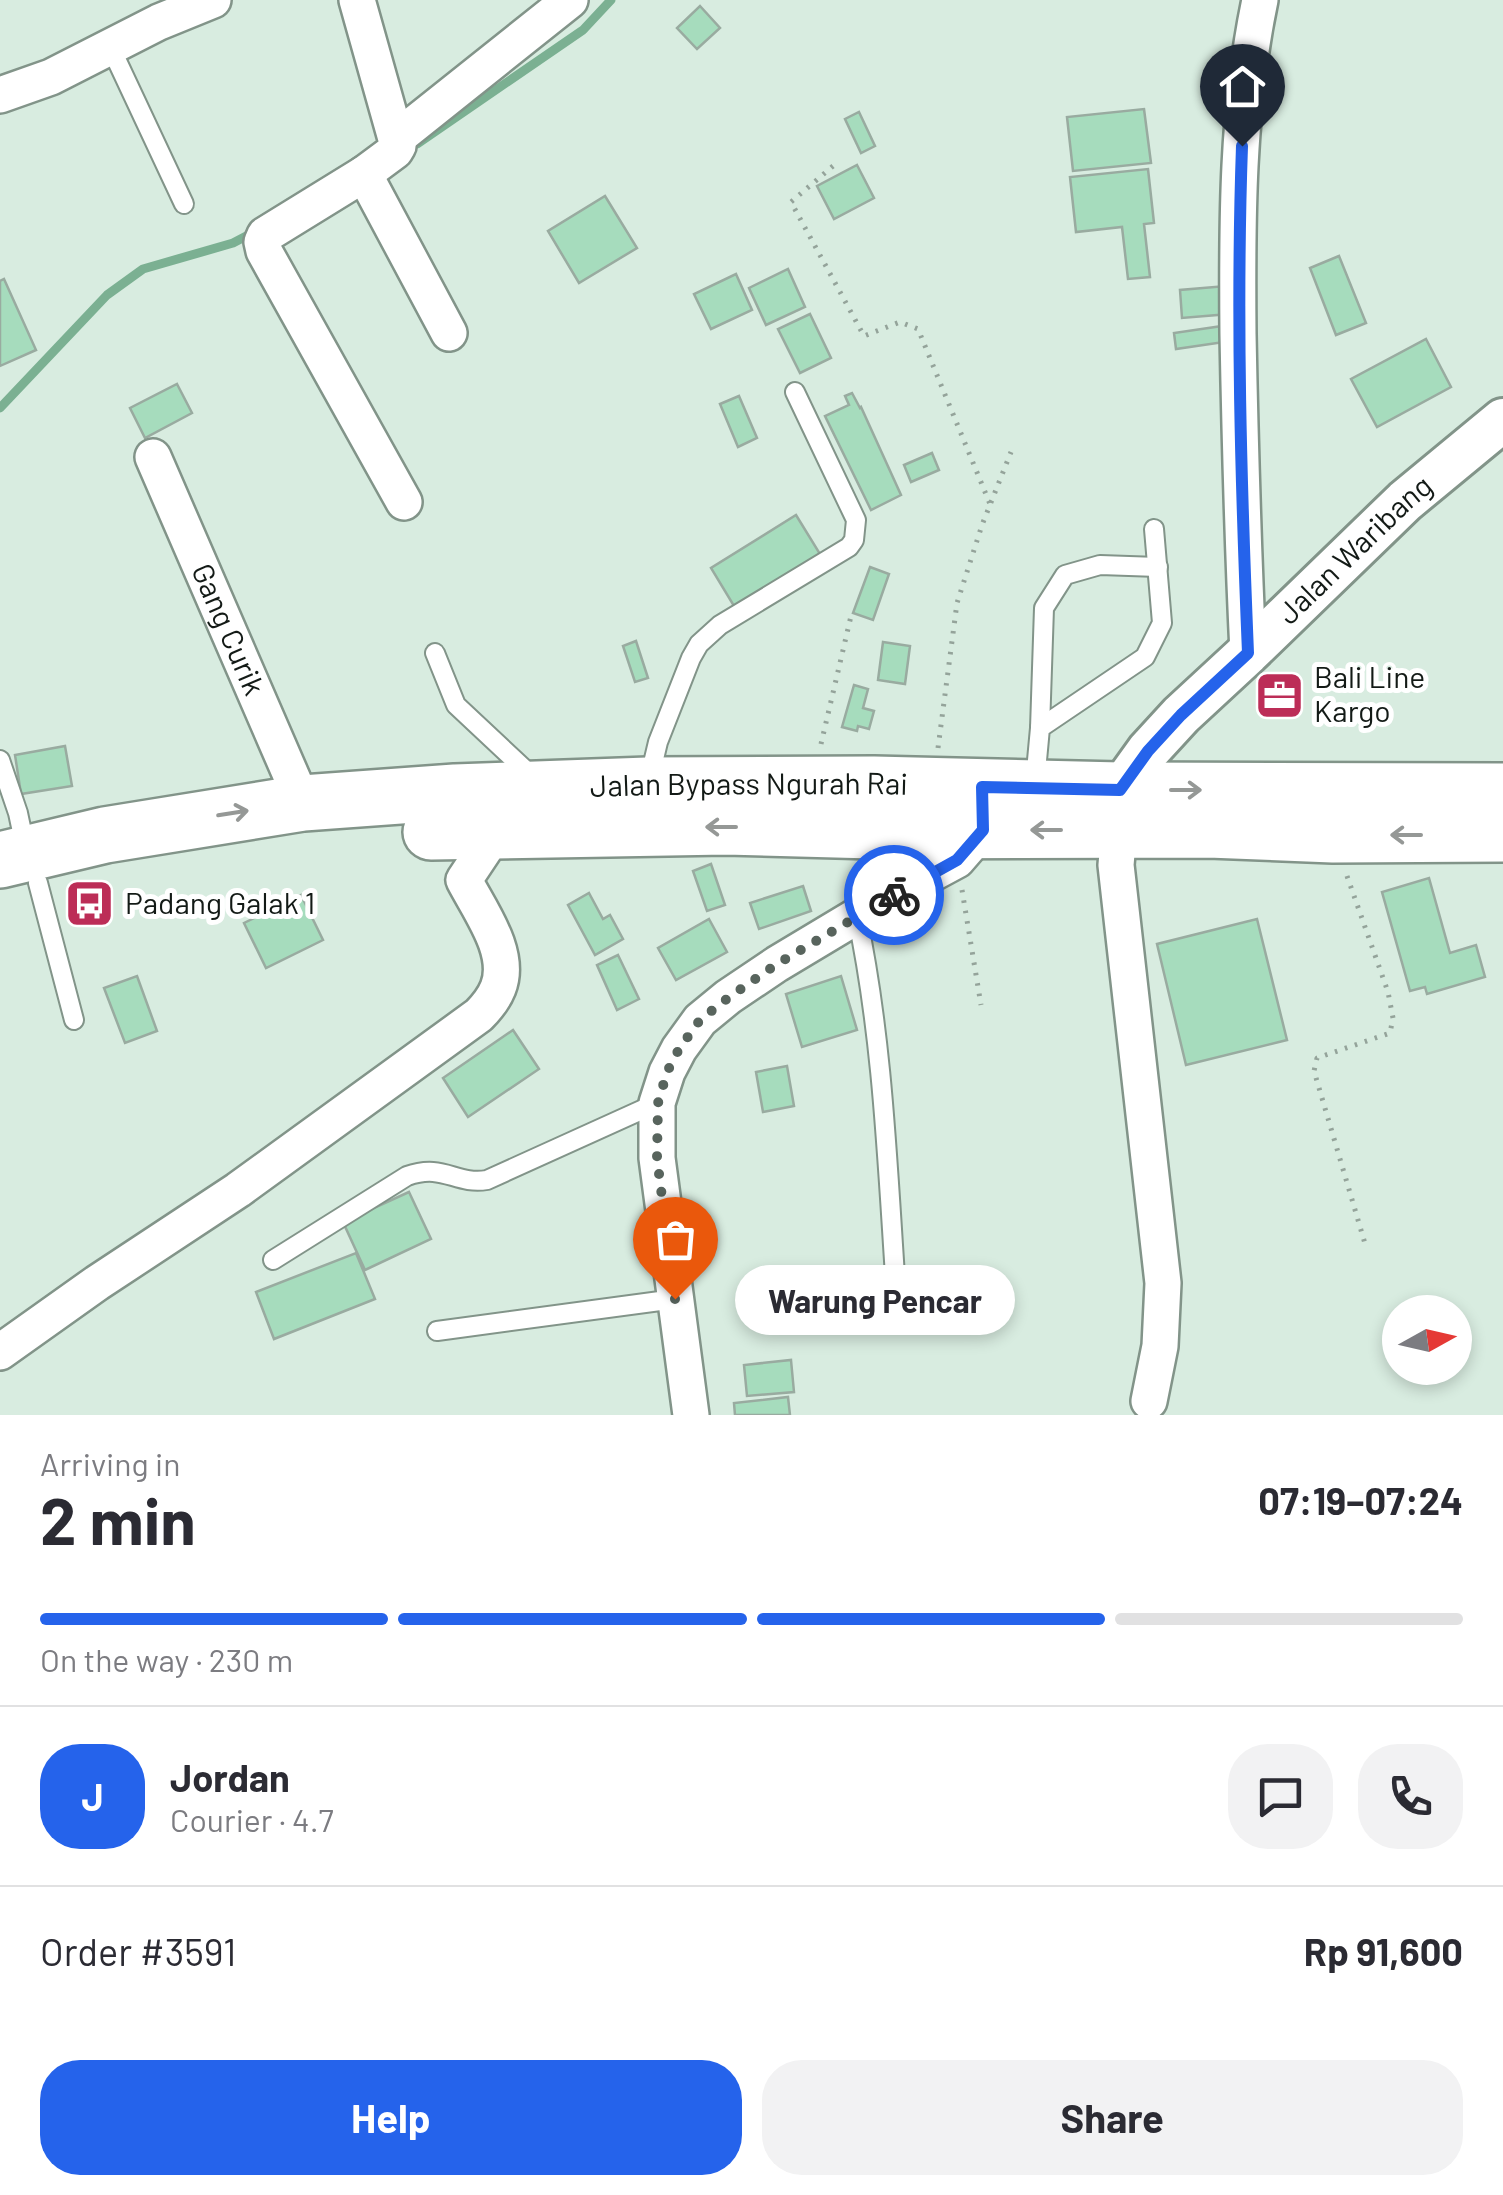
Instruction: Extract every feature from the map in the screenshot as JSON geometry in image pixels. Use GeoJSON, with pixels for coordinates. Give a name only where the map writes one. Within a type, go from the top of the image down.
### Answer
{"type":"FeatureCollection","features":[{"type":"Feature","properties":{"kind":"highway","name":"Jalan Bypass Ngurah Rai"},"geometry":{"type":"LineString","coordinates":[[16,872],[200,818],[303,803],[648,785],[811,785],[964,816],[1035,788],[1209,830],[1333,835],[1503,834]]}},
{"type":"Feature","properties":{"kind":"highway","name":"Jalan Bypass Ngurah Rai"},"geometry":{"type":"LineString","coordinates":[[16,872],[412,832],[726,827],[873,831],[964,816],[1503,792]]}},
{"type":"Feature","properties":{"kind":"street"},"geometry":{"type":"LineString","coordinates":[[0,95],[51,77],[159,22],[213,0]]}},
{"type":"Feature","properties":{"kind":"street"},"geometry":{"type":"LineString","coordinates":[[357,0],[398,146],[364,174],[266,235],[262,242],[404,502]]}},
{"type":"Feature","properties":{"kind":"street"},"geometry":{"type":"LineString","coordinates":[[397,138],[570,0]]}},
{"type":"Feature","properties":{"kind":"street"},"geometry":{"type":"LineString","coordinates":[[1248,653],[1239,429],[1238,272],[1243,108],[1260,0]]}},
{"type":"Feature","properties":{"kind":"street"},"geometry":{"type":"LineString","coordinates":[[364,174],[449,333]]}},
{"type":"Feature","properties":{"kind":"street","name":"Jalan Waribang"},"geometry":{"type":"LineString","coordinates":[[1119,810],[1148,751],[1181,715],[1405,501],[1503,420]]}},
{"type":"Feature","properties":{"kind":"street","name":"Gang Curik"},"geometry":{"type":"LineString","coordinates":[[152,456],[303,803]]}},
{"type":"Feature","properties":{"kind":"street"},"geometry":{"type":"LineString","coordinates":[[1119,810],[1116,865],[1163,1283],[1160,1346],[1149,1401]]}},
{"type":"Feature","properties":{"kind":"street"},"geometry":{"type":"LineString","coordinates":[[691,1415],[657,1158],[658,1103],[673,1060],[700,1020],[777,964],[857,916],[964,816]]}},
{"type":"Feature","properties":{"kind":"street"},"geometry":{"type":"LineString","coordinates":[[464,880],[498,830]]}},
{"type":"Feature","properties":{"kind":"street"},"geometry":{"type":"LineString","coordinates":[[0,1352],[238,1190],[480,1015],[492,1001],[500,984],[498,950],[464,880],[412,832]]}},
{"type":"Feature","properties":{"kind":"lane"},"geometry":{"type":"LineString","coordinates":[[110,46],[184,204]]}},
{"type":"Feature","properties":{"kind":"lane"},"geometry":{"type":"LineString","coordinates":[[648,785],[658,742],[699,644],[720,625],[849,547],[854,540],[856,520],[795,392]]}},
{"type":"Feature","properties":{"kind":"lane"},"geometry":{"type":"LineString","coordinates":[[1040,728],[1145,658],[1162,623],[1154,529]]}},
{"type":"Feature","properties":{"kind":"lane"},"geometry":{"type":"LineString","coordinates":[[1035,788],[1044,608],[1064,574],[1100,566],[1158,567]]}},
{"type":"Feature","properties":{"kind":"lane"},"geometry":{"type":"LineString","coordinates":[[435,653],[456,705],[547,790]]}},
{"type":"Feature","properties":{"kind":"lane"},"geometry":{"type":"LineString","coordinates":[[0,760],[18,812],[16,872],[74,1020]]}},
{"type":"Feature","properties":{"kind":"lane"},"geometry":{"type":"LineString","coordinates":[[857,916],[882,1076],[895,1276]]}},
{"type":"Feature","properties":{"kind":"lane"},"geometry":{"type":"LineString","coordinates":[[272,1260],[407,1176],[435,1171],[466,1181],[487,1180],[658,1103]]}},
{"type":"Feature","properties":{"kind":"lane"},"geometry":{"type":"LineString","coordinates":[[437,1332],[675,1299]]}},
{"type":"Feature","properties":{"kind":"path"},"geometry":{"type":"LineString","coordinates":[[834,166],[790,202],[864,336],[900,322],[918,329],[990,504]]}},
{"type":"Feature","properties":{"kind":"path"},"geometry":{"type":"LineString","coordinates":[[980,1006],[964,816],[956,603],[1011,452]]}},
{"type":"Feature","properties":{"kind":"path"},"geometry":{"type":"LineString","coordinates":[[811,785],[851,616]]}},
{"type":"Feature","properties":{"kind":"path"},"geometry":{"type":"LineString","coordinates":[[1333,835],[1388,992],[1393,1018],[1390,1033],[1318,1058],[1314,1072],[1366,1247]]}},
{"type":"Feature","properties":{"kind":"building"},"geometry":{"type":"Polygon","coordinates":[[[700,6],[720,28],[697,49],[677,28],[700,6]]]}},
{"type":"Feature","properties":{"kind":"building"},"geometry":{"type":"Polygon","coordinates":[[[1144,109],[1151,163],[1073,171],[1067,117],[1144,109]]]}},
{"type":"Feature","properties":{"kind":"building"},"geometry":{"type":"Polygon","coordinates":[[[859,112],[875,146],[861,153],[845,119],[859,112]]]}},
{"type":"Feature","properties":{"kind":"building"},"geometry":{"type":"Polygon","coordinates":[[[857,165],[874,198],[834,219],[817,186],[857,165]]]}},
{"type":"Feature","properties":{"kind":"building"},"geometry":{"type":"Polygon","coordinates":[[[1148,169],[1154,223],[1144,224],[1150,277],[1128,279],[1122,227],[1076,232],[1070,177],[1148,169]]]}},
{"type":"Feature","properties":{"kind":"building"},"geometry":{"type":"Polygon","coordinates":[[[605,196],[637,248],[579,283],[548,231],[605,196]]]}},
{"type":"Feature","properties":{"kind":"building"},"geometry":{"type":"Polygon","coordinates":[[[1339,256],[1366,323],[1336,335],[1310,268],[1339,256]]]}},
{"type":"Feature","properties":{"kind":"building"},"geometry":{"type":"Polygon","coordinates":[[[788,269],[805,307],[766,325],[749,288],[788,269]]]}},
{"type":"Feature","properties":{"kind":"building"},"geometry":{"type":"Polygon","coordinates":[[[736,274],[752,310],[711,329],[694,294],[736,274]]]}},
{"type":"Feature","properties":{"kind":"building"},"geometry":{"type":"Polygon","coordinates":[[[4,279],[36,350],[0,366],[0,281],[4,279]]]}},
{"type":"Feature","properties":{"kind":"building"},"geometry":{"type":"Polygon","coordinates":[[[1226,286],[1229,314],[1182,318],[1180,290],[1226,286]]]}},
{"type":"Feature","properties":{"kind":"building"},"geometry":{"type":"Polygon","coordinates":[[[810,314],[831,358],[800,373],[778,329],[810,314]]]}},
{"type":"Feature","properties":{"kind":"building"},"geometry":{"type":"Polygon","coordinates":[[[1229,325],[1231,341],[1176,349],[1174,333],[1229,325]]]}},
{"type":"Feature","properties":{"kind":"building"},"geometry":{"type":"Polygon","coordinates":[[[1426,339],[1451,387],[1377,427],[1351,379],[1426,339]]]}},
{"type":"Feature","properties":{"kind":"building"},"geometry":{"type":"Polygon","coordinates":[[[177,384],[192,413],[145,438],[130,408],[177,384]]]}},
{"type":"Feature","properties":{"kind":"building"},"geometry":{"type":"Polygon","coordinates":[[[852,393],[901,495],[871,510],[825,416],[849,405],[845,396],[852,393]]]}},
{"type":"Feature","properties":{"kind":"building"},"geometry":{"type":"Polygon","coordinates":[[[739,396],[757,438],[738,447],[720,404],[739,396]]]}},
{"type":"Feature","properties":{"kind":"building"},"geometry":{"type":"Polygon","coordinates":[[[932,453],[939,470],[911,482],[904,465],[932,453]]]}},
{"type":"Feature","properties":{"kind":"building"},"geometry":{"type":"Polygon","coordinates":[[[796,515],[820,554],[734,606],[711,568],[796,515]]]}},
{"type":"Feature","properties":{"kind":"building"},"geometry":{"type":"Polygon","coordinates":[[[870,567],[889,574],[873,620],[853,613],[870,567]]]}},
{"type":"Feature","properties":{"kind":"building"},"geometry":{"type":"Polygon","coordinates":[[[636,641],[648,678],[635,682],[623,646],[636,641]]]}},
{"type":"Feature","properties":{"kind":"building"},"geometry":{"type":"Polygon","coordinates":[[[883,642],[910,646],[905,684],[878,680],[883,642]]]}},
{"type":"Feature","properties":{"kind":"building","name":"Bali Line Kargo"},"geometry":{"type":"Polygon","coordinates":[[[1290,674],[1298,709],[1267,717],[1260,680],[1290,674]]]}},
{"type":"Feature","properties":{"kind":"building"},"geometry":{"type":"Polygon","coordinates":[[[854,685],[868,689],[863,708],[874,711],[869,729],[842,727],[854,685]]]}},
{"type":"Feature","properties":{"kind":"building"},"geometry":{"type":"Polygon","coordinates":[[[65,746],[72,786],[21,794],[15,755],[65,746]]]}},
{"type":"Feature","properties":{"kind":"building"},"geometry":{"type":"Polygon","coordinates":[[[711,864],[725,905],[707,911],[693,871],[711,864]]]}},
{"type":"Feature","properties":{"kind":"building"},"geometry":{"type":"Polygon","coordinates":[[[1429,878],[1450,953],[1476,945],[1485,977],[1427,994],[1425,987],[1410,991],[1382,892],[1429,878]]]}},
{"type":"Feature","properties":{"kind":"building"},"geometry":{"type":"Polygon","coordinates":[[[803,886],[811,911],[759,929],[750,903],[803,886]]]}},
{"type":"Feature","properties":{"kind":"building"},"geometry":{"type":"Polygon","coordinates":[[[589,893],[603,919],[610,915],[623,939],[595,955],[568,905],[589,893]]]}},
{"type":"Feature","properties":{"kind":"building"},"geometry":{"type":"Polygon","coordinates":[[[301,895],[323,940],[266,968],[244,923],[301,895]]]}},
{"type":"Feature","properties":{"kind":"building"},"geometry":{"type":"Polygon","coordinates":[[[709,919],[727,952],[676,980],[658,948],[709,919]]]}},
{"type":"Feature","properties":{"kind":"building"},"geometry":{"type":"Polygon","coordinates":[[[1257,919],[1287,1040],[1186,1065],[1157,944],[1257,919]]]}},
{"type":"Feature","properties":{"kind":"building"},"geometry":{"type":"Polygon","coordinates":[[[618,955],[639,999],[617,1010],[597,965],[618,955]]]}},
{"type":"Feature","properties":{"kind":"building"},"geometry":{"type":"Polygon","coordinates":[[[137,976],[157,1031],[125,1043],[104,988],[137,976]]]}},
{"type":"Feature","properties":{"kind":"building"},"geometry":{"type":"Polygon","coordinates":[[[841,976],[857,1030],[802,1047],[786,994],[841,976]]]}},
{"type":"Feature","properties":{"kind":"building"},"geometry":{"type":"Polygon","coordinates":[[[513,1030],[539,1069],[468,1117],[443,1078],[513,1030]]]}},
{"type":"Feature","properties":{"kind":"building"},"geometry":{"type":"Polygon","coordinates":[[[787,1066],[794,1106],[763,1112],[756,1072],[787,1066]]]}},
{"type":"Feature","properties":{"kind":"building"},"geometry":{"type":"Polygon","coordinates":[[[409,1192],[431,1239],[365,1270],[343,1222],[409,1192]]]}},
{"type":"Feature","properties":{"kind":"building"},"geometry":{"type":"Polygon","coordinates":[[[356,1253],[375,1299],[274,1339],[256,1292],[356,1253]]]}},
{"type":"Feature","properties":{"kind":"building"},"geometry":{"type":"Polygon","coordinates":[[[791,1360],[794,1392],[747,1396],[744,1365],[791,1360]]]}},
{"type":"Feature","properties":{"kind":"building"},"geometry":{"type":"Polygon","coordinates":[[[788,1397],[790,1415],[735,1415],[734,1403],[788,1397]]]}},
{"type":"Feature","properties":{"kind":"waterway"},"geometry":{"type":"LineString","coordinates":[[417,144],[583,30],[611,0]]}},
{"type":"Feature","properties":{"kind":"waterway"},"geometry":{"type":"LineString","coordinates":[[0,408],[107,295],[143,269],[233,243],[254,232]]}},
{"type":"Feature","properties":{"kind":"way so far"},"geometry":{"type":"LineString","coordinates":[[675,1299],[657,1158],[658,1103],[679,1049],[700,1020],[728,998],[777,964],[894,895]]}},
{"type":"Feature","properties":{"kind":"place","name":"Bali Line Kargo"},"geometry":{"type":"Point","coordinates":[1279,695]}},
{"type":"Feature","properties":{"kind":"place","name":"Padang Galak 1"},"geometry":{"type":"Point","coordinates":[90,904]}},
{"type":"Feature","properties":{"kind":"place","name":"Warung Pencar"},"geometry":{"type":"Point","coordinates":[675,1299]}},
{"type":"Feature","properties":{"kind":"route"},"geometry":{"type":"LineString","coordinates":[[894,895],[957,860],[983,830],[982,787],[1120,790],[1181,715],[1248,653],[1239,429],[1242,146]]}}]}
